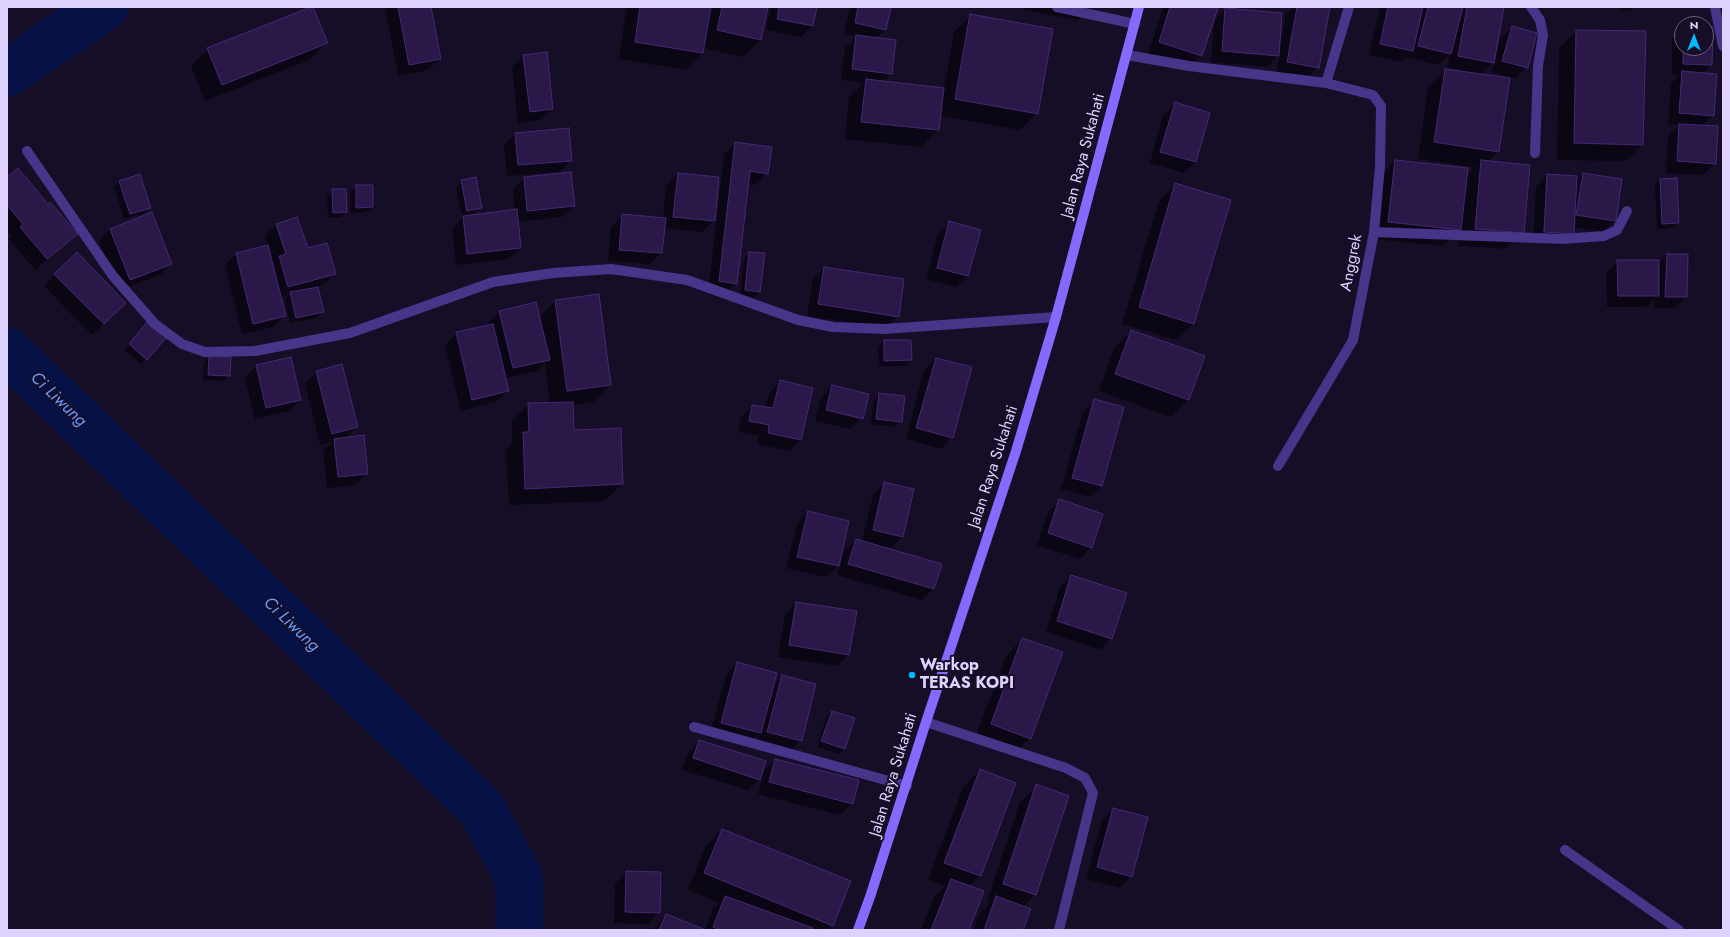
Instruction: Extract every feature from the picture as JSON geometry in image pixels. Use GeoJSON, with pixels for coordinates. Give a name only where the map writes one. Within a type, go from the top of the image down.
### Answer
{"type":"FeatureCollection","features":[{"type":"Feature","properties":{"kind":"main road","name":"Jalan Raya Sukahati"},"geometry":{"type":"LineString","coordinates":[[858,930],[907,786],[926,722],[1016,451],[1056,317],[1139,7]]}},
{"type":"Feature","properties":{"kind":"street"},"geometry":{"type":"LineString","coordinates":[[1057,7],[1135,24]]}},
{"type":"Feature","properties":{"kind":"street"},"geometry":{"type":"LineString","coordinates":[[1326,83],[1349,7]]}},
{"type":"Feature","properties":{"kind":"street"},"geometry":{"type":"LineString","coordinates":[[1531,7],[1540,20],[1543,35],[1538,66],[1535,153]]}},
{"type":"Feature","properties":{"kind":"street"},"geometry":{"type":"LineString","coordinates":[[1715,7],[1723,46]]}},
{"type":"Feature","properties":{"kind":"street","name":"Anggrek"},"geometry":{"type":"LineString","coordinates":[[1126,55],[1189,66],[1326,83],[1374,95],[1381,106],[1380,166],[1374,232],[1353,340],[1278,466]]}},
{"type":"Feature","properties":{"kind":"street"},"geometry":{"type":"LineString","coordinates":[[27,151],[113,276],[155,324],[182,344],[205,352],[255,351],[350,333],[493,282],[553,273],[611,269],[687,280],[798,320],[833,327],[884,329],[1056,317]]}},
{"type":"Feature","properties":{"kind":"street"},"geometry":{"type":"LineString","coordinates":[[1374,232],[1562,239],[1604,236],[1617,230],[1627,211]]}},
{"type":"Feature","properties":{"kind":"street"},"geometry":{"type":"LineString","coordinates":[[926,722],[1066,768],[1085,778],[1093,793],[1059,930]]}},
{"type":"Feature","properties":{"kind":"street"},"geometry":{"type":"LineString","coordinates":[[694,727],[907,786]]}},
{"type":"Feature","properties":{"kind":"street"},"geometry":{"type":"LineString","coordinates":[[1565,850],[1679,930]]}},
{"type":"Feature","properties":{"kind":"building"},"geometry":{"type":"Polygon","coordinates":[[[313,7],[328,43],[222,85],[207,48],[313,7]]]}},
{"type":"Feature","properties":{"kind":"building"},"geometry":{"type":"Polygon","coordinates":[[[398,7],[431,7],[441,59],[409,65],[398,7]]]}},
{"type":"Feature","properties":{"kind":"building"},"geometry":{"type":"Polygon","coordinates":[[[640,7],[711,7],[703,53],[635,42],[640,7]]]}},
{"type":"Feature","properties":{"kind":"building"},"geometry":{"type":"Polygon","coordinates":[[[722,7],[768,7],[761,40],[717,30],[722,7]]]}},
{"type":"Feature","properties":{"kind":"building"},"geometry":{"type":"Polygon","coordinates":[[[779,7],[817,7],[813,26],[777,19],[779,7]]]}},
{"type":"Feature","properties":{"kind":"building"},"geometry":{"type":"Polygon","coordinates":[[[858,7],[891,7],[886,30],[855,23],[858,7]]]}},
{"type":"Feature","properties":{"kind":"building"},"geometry":{"type":"Polygon","coordinates":[[[1170,7],[1218,8],[1202,56],[1159,42],[1170,7]]]}},
{"type":"Feature","properties":{"kind":"building"},"geometry":{"type":"Polygon","coordinates":[[[1297,7],[1330,7],[1319,68],[1287,62],[1297,7]]]}},
{"type":"Feature","properties":{"kind":"building"},"geometry":{"type":"Polygon","coordinates":[[[1388,7],[1423,7],[1413,51],[1380,44],[1388,7]]]}},
{"type":"Feature","properties":{"kind":"building"},"geometry":{"type":"Polygon","coordinates":[[[1428,7],[1463,7],[1451,54],[1418,46],[1428,7]]]}},
{"type":"Feature","properties":{"kind":"building"},"geometry":{"type":"Polygon","coordinates":[[[1467,7],[1504,7],[1494,63],[1458,56],[1467,7]]]}},
{"type":"Feature","properties":{"kind":"building"},"geometry":{"type":"Polygon","coordinates":[[[1225,8],[1282,13],[1279,56],[1222,51],[1225,8]]]}},
{"type":"Feature","properties":{"kind":"building"},"geometry":{"type":"Polygon","coordinates":[[[970,14],[1053,29],[1038,114],[955,99],[970,14]]]}},
{"type":"Feature","properties":{"kind":"building"},"geometry":{"type":"Polygon","coordinates":[[[1512,26],[1537,33],[1528,68],[1502,61],[1512,26]]]}},
{"type":"Feature","properties":{"kind":"building"},"geometry":{"type":"Polygon","coordinates":[[[1576,30],[1646,31],[1643,145],[1574,143],[1576,30]]]}},
{"type":"Feature","properties":{"kind":"building"},"geometry":{"type":"Polygon","coordinates":[[[856,35],[896,40],[892,74],[852,69],[856,35]]]}},
{"type":"Feature","properties":{"kind":"building"},"geometry":{"type":"Polygon","coordinates":[[[547,52],[553,109],[530,112],[523,55],[547,52]]]}},
{"type":"Feature","properties":{"kind":"building"},"geometry":{"type":"Polygon","coordinates":[[[1683,56],[1712,56],[1712,65],[1683,64],[1683,56]]]}},
{"type":"Feature","properties":{"kind":"building"},"geometry":{"type":"Polygon","coordinates":[[[1445,69],[1510,78],[1499,152],[1434,142],[1445,69]]]}},
{"type":"Feature","properties":{"kind":"building"},"geometry":{"type":"Polygon","coordinates":[[[1682,71],[1717,74],[1714,116],[1679,113],[1682,71]]]}},
{"type":"Feature","properties":{"kind":"building"},"geometry":{"type":"Polygon","coordinates":[[[866,79],[944,88],[939,130],[861,122],[866,79]]]}},
{"type":"Feature","properties":{"kind":"building"},"geometry":{"type":"Polygon","coordinates":[[[1175,102],[1210,113],[1196,162],[1160,152],[1175,102]]]}},
{"type":"Feature","properties":{"kind":"building"},"geometry":{"type":"Polygon","coordinates":[[[1679,124],[1718,126],[1716,164],[1677,161],[1679,124]]]}},
{"type":"Feature","properties":{"kind":"building"},"geometry":{"type":"Polygon","coordinates":[[[569,128],[572,161],[518,165],[515,133],[569,128]]]}},
{"type":"Feature","properties":{"kind":"building"},"geometry":{"type":"Polygon","coordinates":[[[735,142],[772,147],[768,174],[750,171],[737,284],[719,281],[735,142]]]}},
{"type":"Feature","properties":{"kind":"building"},"geometry":{"type":"Polygon","coordinates":[[[1395,160],[1468,168],[1461,230],[1388,222],[1395,160]]]}},
{"type":"Feature","properties":{"kind":"building"},"geometry":{"type":"Polygon","coordinates":[[[1481,160],[1530,165],[1524,233],[1475,229],[1481,160]]]}},
{"type":"Feature","properties":{"kind":"building"},"geometry":{"type":"Polygon","coordinates":[[[18,168],[48,204],[50,202],[78,234],[47,259],[20,227],[23,224],[7,205],[7,177],[18,168]]]}},
{"type":"Feature","properties":{"kind":"building"},"geometry":{"type":"Polygon","coordinates":[[[571,172],[575,206],[527,211],[524,177],[571,172]]]}},
{"type":"Feature","properties":{"kind":"building"},"geometry":{"type":"Polygon","coordinates":[[[678,173],[719,177],[715,221],[673,217],[678,173]]]}},
{"type":"Feature","properties":{"kind":"building"},"geometry":{"type":"Polygon","coordinates":[[[1583,173],[1622,179],[1616,221],[1576,215],[1583,173]]]}},
{"type":"Feature","properties":{"kind":"building"},"geometry":{"type":"Polygon","coordinates":[[[140,174],[151,208],[130,214],[119,181],[140,174]]]}},
{"type":"Feature","properties":{"kind":"building"},"geometry":{"type":"Polygon","coordinates":[[[1547,174],[1577,176],[1574,234],[1544,232],[1547,174]]]}},
{"type":"Feature","properties":{"kind":"building"},"geometry":{"type":"Polygon","coordinates":[[[476,177],[482,208],[467,211],[461,180],[476,177]]]}},
{"type":"Feature","properties":{"kind":"building"},"geometry":{"type":"Polygon","coordinates":[[[1677,178],[1679,223],[1662,224],[1660,179],[1677,178]]]}},
{"type":"Feature","properties":{"kind":"building"},"geometry":{"type":"Polygon","coordinates":[[[1175,183],[1231,200],[1194,324],[1139,307],[1175,183]]]}},
{"type":"Feature","properties":{"kind":"building"},"geometry":{"type":"Polygon","coordinates":[[[356,185],[373,185],[373,207],[356,208],[356,185]]]}},
{"type":"Feature","properties":{"kind":"building"},"geometry":{"type":"Polygon","coordinates":[[[332,189],[346,189],[347,212],[333,213],[332,189]]]}},
{"type":"Feature","properties":{"kind":"building"},"geometry":{"type":"Polygon","coordinates":[[[517,209],[521,248],[467,254],[463,216],[517,209]]]}},
{"type":"Feature","properties":{"kind":"building"},"geometry":{"type":"Polygon","coordinates":[[[152,212],[172,264],[130,280],[110,229],[152,212]]]}},
{"type":"Feature","properties":{"kind":"building"},"geometry":{"type":"Polygon","coordinates":[[[622,214],[666,218],[662,253],[619,250],[622,214]]]}},
{"type":"Feature","properties":{"kind":"building"},"geometry":{"type":"Polygon","coordinates":[[[297,217],[308,248],[327,243],[336,274],[288,287],[279,256],[286,254],[276,224],[297,217]]]}},
{"type":"Feature","properties":{"kind":"building"},"geometry":{"type":"Polygon","coordinates":[[[949,221],[981,230],[968,276],[937,268],[949,221]]]}},
{"type":"Feature","properties":{"kind":"building"},"geometry":{"type":"Polygon","coordinates":[[[268,245],[286,316],[253,324],[236,253],[268,245]]]}},
{"type":"Feature","properties":{"kind":"building"},"geometry":{"type":"Polygon","coordinates":[[[77,252],[126,303],[104,324],[54,274],[77,252]]]}},
{"type":"Feature","properties":{"kind":"building"},"geometry":{"type":"Polygon","coordinates":[[[749,252],[765,253],[760,292],[745,290],[749,252]]]}},
{"type":"Feature","properties":{"kind":"building"},"geometry":{"type":"Polygon","coordinates":[[[1667,254],[1688,254],[1687,297],[1665,297],[1667,254]]]}},
{"type":"Feature","properties":{"kind":"building"},"geometry":{"type":"Polygon","coordinates":[[[1617,260],[1659,260],[1659,296],[1618,296],[1617,260]]]}},
{"type":"Feature","properties":{"kind":"building"},"geometry":{"type":"Polygon","coordinates":[[[824,267],[904,279],[899,317],[818,304],[824,267]]]}},
{"type":"Feature","properties":{"kind":"building"},"geometry":{"type":"Polygon","coordinates":[[[318,287],[324,312],[296,318],[290,292],[318,287]]]}},
{"type":"Feature","properties":{"kind":"building"},"geometry":{"type":"Polygon","coordinates":[[[599,294],[611,385],[567,391],[555,300],[599,294]]]}},
{"type":"Feature","properties":{"kind":"building"},"geometry":{"type":"Polygon","coordinates":[[[536,302],[550,360],[513,368],[499,311],[536,302]]]}},
{"type":"Feature","properties":{"kind":"building"},"geometry":{"type":"Polygon","coordinates":[[[147,322],[166,338],[147,360],[129,344],[147,322]]]}},
{"type":"Feature","properties":{"kind":"building"},"geometry":{"type":"Polygon","coordinates":[[[493,324],[509,391],[472,400],[456,332],[493,324]]]}},
{"type":"Feature","properties":{"kind":"building"},"geometry":{"type":"Polygon","coordinates":[[[1131,330],[1205,356],[1189,400],[1115,374],[1131,330]]]}},
{"type":"Feature","properties":{"kind":"building"},"geometry":{"type":"Polygon","coordinates":[[[884,340],[911,340],[912,360],[884,361],[884,340]]]}},
{"type":"Feature","properties":{"kind":"building"},"geometry":{"type":"Polygon","coordinates":[[[209,356],[231,357],[230,376],[208,375],[209,356]]]}},
{"type":"Feature","properties":{"kind":"building"},"geometry":{"type":"Polygon","coordinates":[[[291,357],[301,400],[266,408],[256,365],[291,357]]]}},
{"type":"Feature","properties":{"kind":"building"},"geometry":{"type":"Polygon","coordinates":[[[936,358],[972,367],[953,438],[916,428],[936,358]]]}},
{"type":"Feature","properties":{"kind":"building"},"geometry":{"type":"Polygon","coordinates":[[[342,364],[358,427],[332,434],[316,371],[342,364]]]}},
{"type":"Feature","properties":{"kind":"building"},"geometry":{"type":"Polygon","coordinates":[[[780,380],[813,388],[801,440],[768,433],[769,425],[749,421],[752,405],[773,408],[780,380]]]}},
{"type":"Feature","properties":{"kind":"building"},"geometry":{"type":"Polygon","coordinates":[[[832,385],[869,394],[863,419],[826,410],[832,385]]]}},
{"type":"Feature","properties":{"kind":"building"},"geometry":{"type":"Polygon","coordinates":[[[879,393],[905,396],[902,422],[876,419],[879,393]]]}},
{"type":"Feature","properties":{"kind":"building"},"geometry":{"type":"Polygon","coordinates":[[[1094,399],[1124,407],[1102,486],[1072,478],[1094,399]]]}},
{"type":"Feature","properties":{"kind":"building"},"geometry":{"type":"Polygon","coordinates":[[[573,402],[574,430],[621,428],[623,484],[525,489],[523,432],[529,432],[528,403],[573,402]]]}},
{"type":"Feature","properties":{"kind":"building"},"geometry":{"type":"Polygon","coordinates":[[[364,435],[368,474],[338,477],[334,439],[364,435]]]}},
{"type":"Feature","properties":{"kind":"building"},"geometry":{"type":"Polygon","coordinates":[[[884,482],[914,489],[903,537],[873,530],[884,482]]]}},
{"type":"Feature","properties":{"kind":"building"},"geometry":{"type":"Polygon","coordinates":[[[1059,499],[1103,514],[1092,548],[1048,533],[1059,499]]]}},
{"type":"Feature","properties":{"kind":"building"},"geometry":{"type":"Polygon","coordinates":[[[808,511],[849,521],[839,566],[797,557],[808,511]]]}},
{"type":"Feature","properties":{"kind":"building"},"geometry":{"type":"Polygon","coordinates":[[[856,539],[942,564],[934,589],[848,564],[856,539]]]}},
{"type":"Feature","properties":{"kind":"building"},"geometry":{"type":"Polygon","coordinates":[[[1071,575],[1127,593],[1112,639],[1057,621],[1071,575]]]}},
{"type":"Feature","properties":{"kind":"building"},"geometry":{"type":"Polygon","coordinates":[[[796,602],[857,611],[849,655],[789,645],[796,602]]]}},
{"type":"Feature","properties":{"kind":"building"},"geometry":{"type":"Polygon","coordinates":[[[1022,638],[1063,652],[1031,739],[991,724],[1022,638]]]}},
{"type":"Feature","properties":{"kind":"building"},"geometry":{"type":"Polygon","coordinates":[[[737,662],[777,673],[761,733],[721,723],[737,662]]]}},
{"type":"Feature","properties":{"kind":"building"},"geometry":{"type":"Polygon","coordinates":[[[782,675],[816,684],[802,741],[767,732],[782,675]]]}},
{"type":"Feature","properties":{"kind":"building"},"geometry":{"type":"Polygon","coordinates":[[[832,711],[855,718],[845,749],[821,741],[832,711]]]}},
{"type":"Feature","properties":{"kind":"building"},"geometry":{"type":"Polygon","coordinates":[[[699,740],[766,761],[760,780],[693,758],[699,740]]]}},
{"type":"Feature","properties":{"kind":"building"},"geometry":{"type":"Polygon","coordinates":[[[775,759],[859,780],[853,804],[769,782],[775,759]]]}},
{"type":"Feature","properties":{"kind":"building"},"geometry":{"type":"Polygon","coordinates":[[[980,769],[1016,783],[981,876],[944,863],[980,769]]]}},
{"type":"Feature","properties":{"kind":"building"},"geometry":{"type":"Polygon","coordinates":[[[1036,784],[1069,796],[1036,895],[1003,884],[1036,784]]]}},
{"type":"Feature","properties":{"kind":"building"},"geometry":{"type":"Polygon","coordinates":[[[1113,808],[1148,817],[1132,877],[1097,867],[1113,808]]]}},
{"type":"Feature","properties":{"kind":"building"},"geometry":{"type":"Polygon","coordinates":[[[722,829],[851,881],[833,926],[704,873],[722,829]]]}},
{"type":"Feature","properties":{"kind":"building"},"geometry":{"type":"Polygon","coordinates":[[[626,871],[661,872],[660,913],[625,912],[626,871]]]}},
{"type":"Feature","properties":{"kind":"building"},"geometry":{"type":"Polygon","coordinates":[[[951,879],[984,891],[969,930],[931,930],[951,879]]]}},
{"type":"Feature","properties":{"kind":"building"},"geometry":{"type":"Polygon","coordinates":[[[725,896],[813,928],[813,930],[721,930],[713,927],[725,896]]]}},
{"type":"Feature","properties":{"kind":"building"},"geometry":{"type":"Polygon","coordinates":[[[996,896],[1031,909],[1023,930],[984,930],[996,896]]]}},
{"type":"Feature","properties":{"kind":"building"},"geometry":{"type":"Polygon","coordinates":[[[666,914],[706,930],[659,930],[666,914]]]}},
{"type":"Feature","properties":{"kind":"waterway","name":"Ci Liwung"},"geometry":{"type":"LineString","coordinates":[[7,73],[104,7]]}},
{"type":"Feature","properties":{"kind":"waterway","name":"Ci Liwung"},"geometry":{"type":"LineString","coordinates":[[7,351],[481,808],[519,877],[519,930]]}},
{"type":"Feature","properties":{"kind":"place","name":"Warkop TERAS KOPI"},"geometry":{"type":"Point","coordinates":[912,675]}}]}
